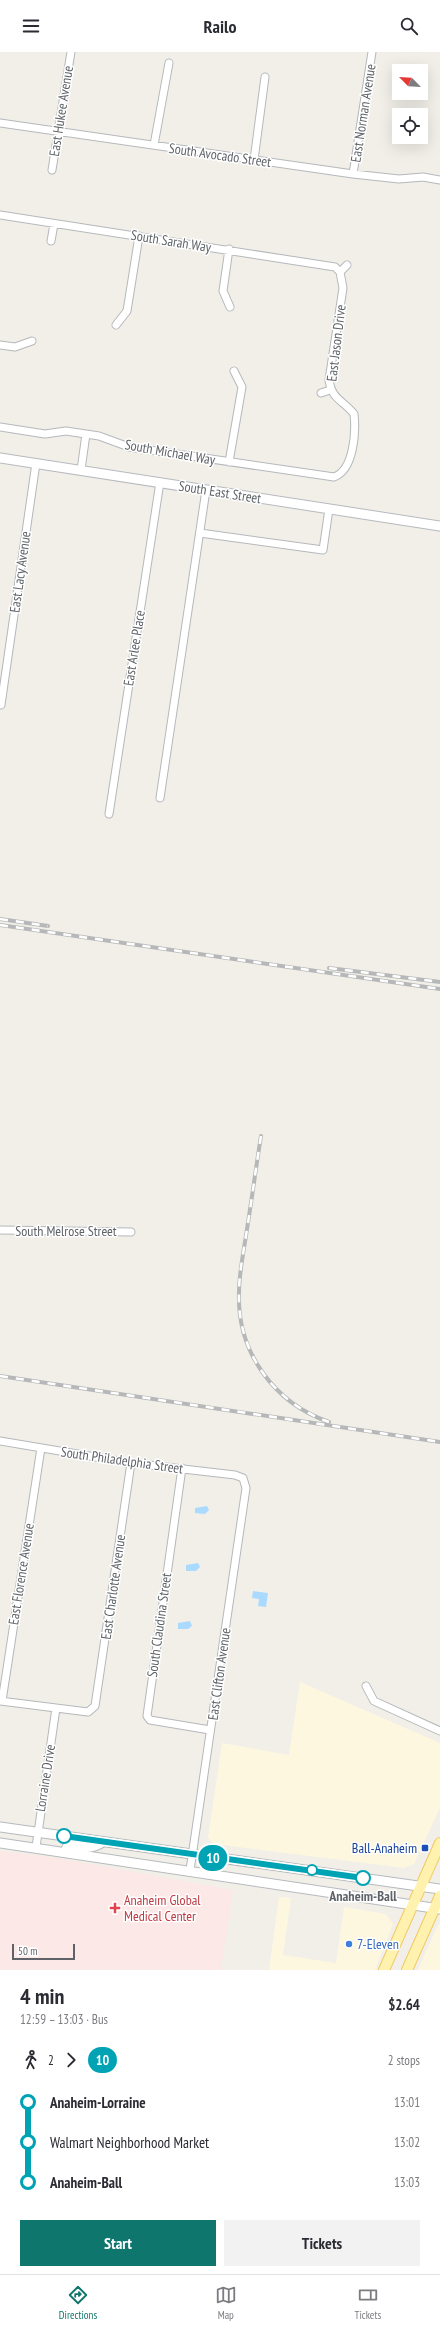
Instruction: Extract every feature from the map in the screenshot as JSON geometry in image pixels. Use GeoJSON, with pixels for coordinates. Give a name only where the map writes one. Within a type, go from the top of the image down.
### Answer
{"type":"FeatureCollection","features":[{"type":"Feature","properties":{"kind":"main road","name":"South East Street"},"geometry":{"type":"LineString","coordinates":[[0,458],[440,526]]}},
{"type":"Feature","properties":{"kind":"main road"},"geometry":{"type":"LineString","coordinates":[[0,1827],[440,1889]]}},
{"type":"Feature","properties":{"kind":"main road"},"geometry":{"type":"LineString","coordinates":[[65,1852],[67,1847],[93,1848],[103,1842]]}},
{"type":"Feature","properties":{"kind":"main road"},"geometry":{"type":"LineString","coordinates":[[0,1843],[190,1870],[437,1909]]}},
{"type":"Feature","properties":{"kind":"main road"},"geometry":{"type":"LineString","coordinates":[[384,1970],[440,1843]]}},
{"type":"Feature","properties":{"kind":"main road"},"geometry":{"type":"LineString","coordinates":[[407,1970],[437,1909],[440,1896]]}},
{"type":"Feature","properties":{"kind":"street","name":"East Hukee Avenue"},"geometry":{"type":"LineString","coordinates":[[52,170],[57,131],[71,52]]}},
{"type":"Feature","properties":{"kind":"street","name":"East Norman Avenue"},"geometry":{"type":"LineString","coordinates":[[353,174],[372,52]]}},
{"type":"Feature","properties":{"kind":"street"},"geometry":{"type":"LineString","coordinates":[[154,145],[169,63]]}},
{"type":"Feature","properties":{"kind":"street"},"geometry":{"type":"LineString","coordinates":[[254,160],[265,77]]}},
{"type":"Feature","properties":{"kind":"street","name":"South Avocado Street"},"geometry":{"type":"LineString","coordinates":[[0,124],[353,174],[399,179],[423,177],[440,180]]}},
{"type":"Feature","properties":{"kind":"street","name":"South Sarah Way"},"geometry":{"type":"LineString","coordinates":[[0,215],[327,264],[340,272]]}},
{"type":"Feature","properties":{"kind":"street"},"geometry":{"type":"LineString","coordinates":[[51,241],[54,224]]}},
{"type":"Feature","properties":{"kind":"street"},"geometry":{"type":"LineString","coordinates":[[116,325],[127,311],[139,236]]}},
{"type":"Feature","properties":{"kind":"street"},"geometry":{"type":"LineString","coordinates":[[229,249],[223,291],[230,307]]}},
{"type":"Feature","properties":{"kind":"street"},"geometry":{"type":"LineString","coordinates":[[340,272],[347,265]]}},
{"type":"Feature","properties":{"kind":"street","name":"East Jason Drive"},"geometry":{"type":"LineString","coordinates":[[340,272],[343,288],[329,380],[330,390],[335,397],[354,414],[355,422],[349,460],[342,475]]}},
{"type":"Feature","properties":{"kind":"street"},"geometry":{"type":"LineString","coordinates":[[0,345],[15,347],[32,341]]}},
{"type":"Feature","properties":{"kind":"street"},"geometry":{"type":"LineString","coordinates":[[229,462],[242,387],[234,370]]}},
{"type":"Feature","properties":{"kind":"street"},"geometry":{"type":"LineString","coordinates":[[321,393],[330,390]]}},
{"type":"Feature","properties":{"kind":"street","name":"South Michael Way"},"geometry":{"type":"LineString","coordinates":[[0,427],[45,434],[66,431],[110,438],[129,447],[327,477],[342,475]]}},
{"type":"Feature","properties":{"kind":"street"},"geometry":{"type":"LineString","coordinates":[[81,470],[86,434]]}},
{"type":"Feature","properties":{"kind":"street","name":"East Lacy Avenue"},"geometry":{"type":"LineString","coordinates":[[1,705],[36,463]]}},
{"type":"Feature","properties":{"kind":"street","name":"East Arlee Place"},"geometry":{"type":"LineString","coordinates":[[109,814],[160,482]]}},
{"type":"Feature","properties":{"kind":"street"},"geometry":{"type":"LineString","coordinates":[[160,798],[206,490]]}},
{"type":"Feature","properties":{"kind":"street"},"geometry":{"type":"LineString","coordinates":[[200,533],[323,550],[329,509]]}},
{"type":"Feature","properties":{"kind":"street","name":"South Melrose Street"},"geometry":{"type":"LineString","coordinates":[[0,1230],[131,1232]]}},
{"type":"Feature","properties":{"kind":"street","name":"South Philadelphia Street"},"geometry":{"type":"LineString","coordinates":[[0,1441],[132,1463],[235,1475],[243,1478]]}},
{"type":"Feature","properties":{"kind":"street","name":"East Florence Avenue"},"geometry":{"type":"LineString","coordinates":[[1,1701],[41,1448]]}},
{"type":"Feature","properties":{"kind":"street","name":"East Charlotte Avenue"},"geometry":{"type":"LineString","coordinates":[[56,1708],[88,1712],[95,1706],[132,1463]]}},
{"type":"Feature","properties":{"kind":"street","name":"South Claudina Street"},"geometry":{"type":"LineString","coordinates":[[182,1468],[147,1716],[150,1720],[210,1730]]}},
{"type":"Feature","properties":{"kind":"street","name":"East Clifton Avenue"},"geometry":{"type":"LineString","coordinates":[[190,1870],[246,1488],[243,1478]]}},
{"type":"Feature","properties":{"kind":"street"},"geometry":{"type":"LineString","coordinates":[[366,1686],[374,1701],[440,1730]]}},
{"type":"Feature","properties":{"kind":"street"},"geometry":{"type":"LineString","coordinates":[[1,1701],[56,1708]]}},
{"type":"Feature","properties":{"kind":"street","name":"Lorraine Drive"},"geometry":{"type":"LineString","coordinates":[[36,1847],[36,1832],[56,1708]]}},
{"type":"Feature","properties":{"kind":"shaded area"},"geometry":{"type":"Polygon","coordinates":[[[300,1682],[440,1743],[440,1807],[414,1864],[404,1868],[214,1844],[208,1838],[222,1743],[289,1755],[300,1682]]]}},
{"type":"Feature","properties":{"kind":"shaded area","name":"Anaheim Global Medical Center"},"geometry":{"type":"Polygon","coordinates":[[[0,1851],[58,1858],[233,1890],[221,1970],[0,1970],[0,1851]]]}},
{"type":"Feature","properties":{"kind":"shaded area"},"geometry":{"type":"Polygon","coordinates":[[[279,1897],[291,1898],[283,1955],[336,1963],[344,1907],[386,1914],[393,1924],[375,1970],[269,1970],[279,1897]]]}},
{"type":"Feature","properties":{"kind":"shaded area"},"geometry":{"type":"Polygon","coordinates":[[[440,1923],[440,1970],[418,1970],[437,1927],[440,1923]]]}},
{"type":"Feature","properties":{"kind":"water"},"geometry":{"type":"Polygon","coordinates":[[[207,1506],[209,1510],[205,1514],[195,1513],[195,1508],[207,1506]]]}},
{"type":"Feature","properties":{"kind":"water"},"geometry":{"type":"Polygon","coordinates":[[[198,1563],[200,1567],[196,1571],[186,1571],[186,1565],[198,1563]]]}},
{"type":"Feature","properties":{"kind":"water"},"geometry":{"type":"Polygon","coordinates":[[[253,1591],[268,1593],[266,1607],[258,1606],[259,1599],[252,1598],[253,1591]]]}},
{"type":"Feature","properties":{"kind":"water"},"geometry":{"type":"Polygon","coordinates":[[[190,1621],[192,1626],[188,1629],[178,1629],[178,1623],[190,1621]]]}},
{"type":"Feature","properties":{"kind":"railway"},"geometry":{"type":"LineString","coordinates":[[0,919],[48,926]]}},
{"type":"Feature","properties":{"kind":"railway"},"geometry":{"type":"LineString","coordinates":[[0,925],[440,989]]}},
{"type":"Feature","properties":{"kind":"railway"},"geometry":{"type":"LineString","coordinates":[[329,968],[440,982]]}},
{"type":"Feature","properties":{"kind":"railway"},"geometry":{"type":"LineString","coordinates":[[261,1136],[240,1277],[240,1315],[244,1335],[252,1355],[276,1388],[291,1402],[309,1413],[329,1422]]}},
{"type":"Feature","properties":{"kind":"railway"},"geometry":{"type":"LineString","coordinates":[[0,1376],[440,1442]]}},
{"type":"Feature","properties":{"kind":"bus line","name":"10"},"geometry":{"type":"LineString","coordinates":[[64,1836],[181,1854],[363,1878]]}},
{"type":"Feature","properties":{"kind":"place","name":"Ball-Anaheim"},"geometry":{"type":"Point","coordinates":[425,1848]}},
{"type":"Feature","properties":{"kind":"place","name":"Anaheim-Ball"},"geometry":{"type":"Point","coordinates":[363,1878]}},
{"type":"Feature","properties":{"kind":"place","name":"Anaheim Global Medical Center"},"geometry":{"type":"Point","coordinates":[115,1908]}},
{"type":"Feature","properties":{"kind":"place","name":"7-Eleven"},"geometry":{"type":"Point","coordinates":[349,1944]}}]}
